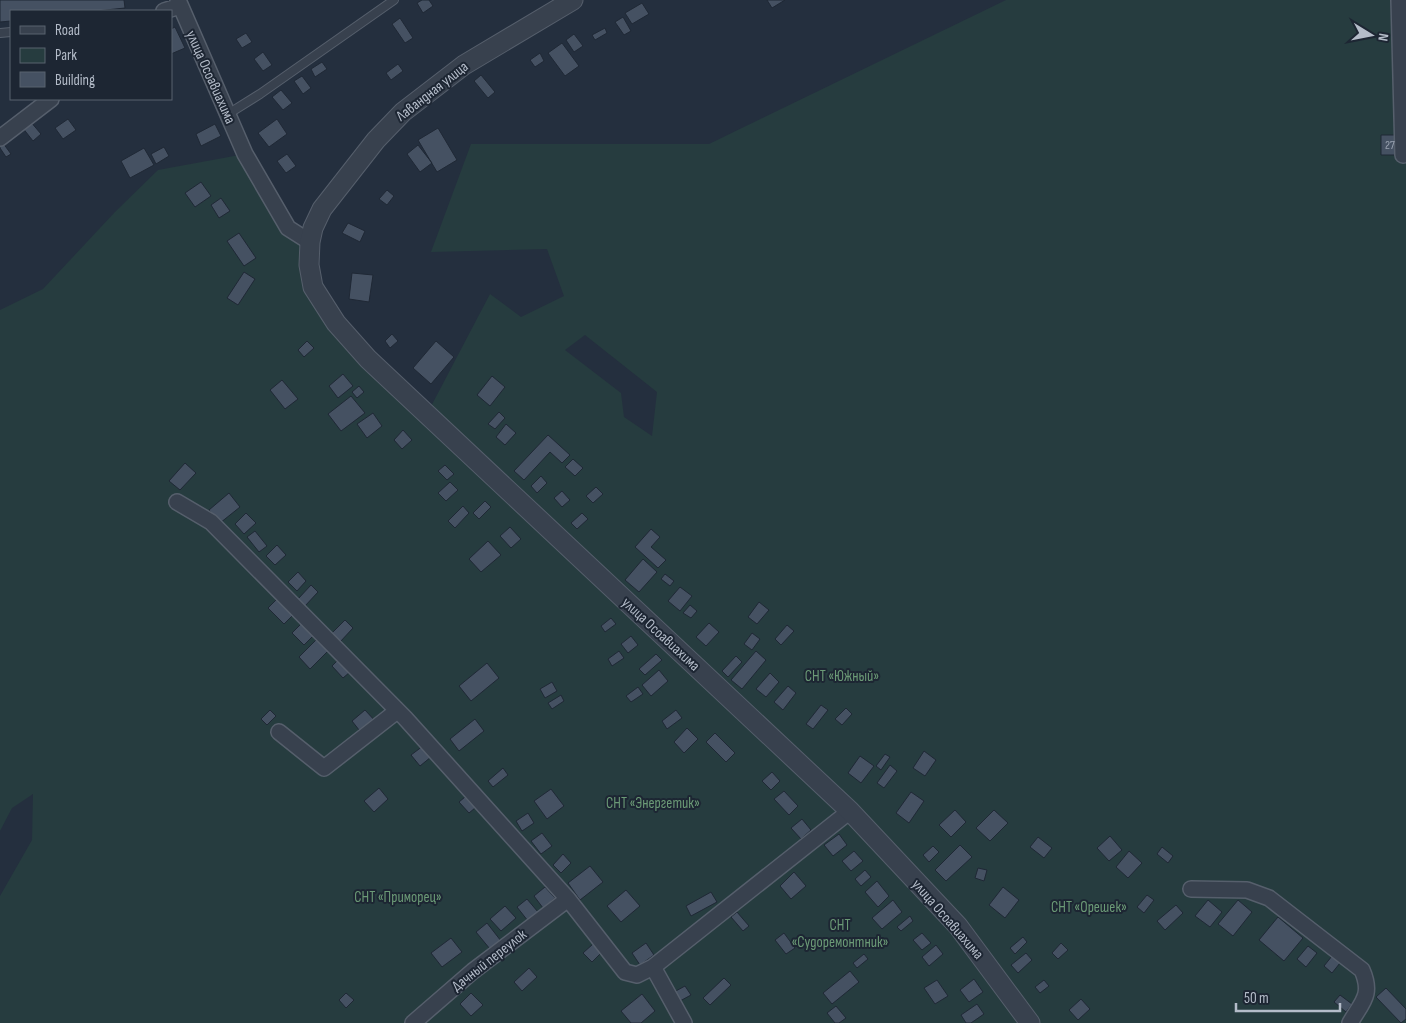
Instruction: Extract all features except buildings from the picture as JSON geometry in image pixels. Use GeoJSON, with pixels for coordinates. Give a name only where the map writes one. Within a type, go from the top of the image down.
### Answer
{"type":"FeatureCollection","features":[{"type":"Feature","properties":{"kind":"street","name":"Лавандная улица"},"geometry":{"type":"LineString","coordinates":[[310,242],[313,228],[322,209],[376,140],[403,112],[464,65],[573,0]]}},
{"type":"Feature","properties":{"kind":"street"},"geometry":{"type":"LineString","coordinates":[[1399,0],[1403,155]]}},
{"type":"Feature","properties":{"kind":"street","name":"улица Осоавиахима"},"geometry":{"type":"LineString","coordinates":[[183,2],[245,154],[288,228],[310,242],[310,265],[313,287],[336,324],[368,359],[850,811],[958,926],[1030,1023]]}},
{"type":"Feature","properties":{"kind":"street"},"geometry":{"type":"LineString","coordinates":[[166,10],[183,2]]}},
{"type":"Feature","properties":{"kind":"street"},"geometry":{"type":"LineString","coordinates":[[0,138],[50,100]]}},
{"type":"Feature","properties":{"kind":"street"},"geometry":{"type":"LineString","coordinates":[[177,502],[211,522],[397,710],[568,899],[625,972],[637,975],[652,967],[850,811]]}},
{"type":"Feature","properties":{"kind":"street"},"geometry":{"type":"LineString","coordinates":[[279,732],[324,768],[397,710]]}},
{"type":"Feature","properties":{"kind":"street"},"geometry":{"type":"LineString","coordinates":[[1191,889],[1246,890],[1269,898],[1362,970],[1367,982],[1366,996],[1350,1023]]}},
{"type":"Feature","properties":{"kind":"street","name":"Дачный переулок"},"geometry":{"type":"LineString","coordinates":[[413,1023],[473,971],[568,899]]}},
{"type":"Feature","properties":{"kind":"street"},"geometry":{"type":"LineString","coordinates":[[652,967],[679,1020]]}},
{"type":"Feature","properties":{"kind":"lane"},"geometry":{"type":"LineString","coordinates":[[228,114],[260,94],[394,0]]}},
{"type":"Feature","properties":{"kind":"green space"},"geometry":{"type":"Polygon","coordinates":[[[1006,0],[1406,0],[1406,1023],[0,1023],[0,896],[32,840],[33,794],[12,808],[0,831],[0,310],[43,289],[115,212],[158,170],[245,154],[288,228],[310,242],[313,287],[427,414],[490,294],[521,317],[564,296],[547,249],[431,252],[471,144],[709,144],[1006,0]],[[585,335],[565,350],[621,393],[624,417],[652,436],[657,392],[585,335]]]}},
{"type":"Feature","properties":{"kind":"park label","name":"СНТ «Южный»"},"geometry":{"type":"Point","coordinates":[842,676]}},
{"type":"Feature","properties":{"kind":"park label","name":"СНТ «Энергетик»"},"geometry":{"type":"Point","coordinates":[653,803]}},
{"type":"Feature","properties":{"kind":"park label","name":"СНТ «Приморец»"},"geometry":{"type":"Point","coordinates":[398,897]}},
{"type":"Feature","properties":{"kind":"park label","name":"СНТ «Орешек»"},"geometry":{"type":"Point","coordinates":[1089,907]}},
{"type":"Feature","properties":{"kind":"park label","name":"СНТ «Судоремонтник»"},"geometry":{"type":"Point","coordinates":[840,934]}}]}
